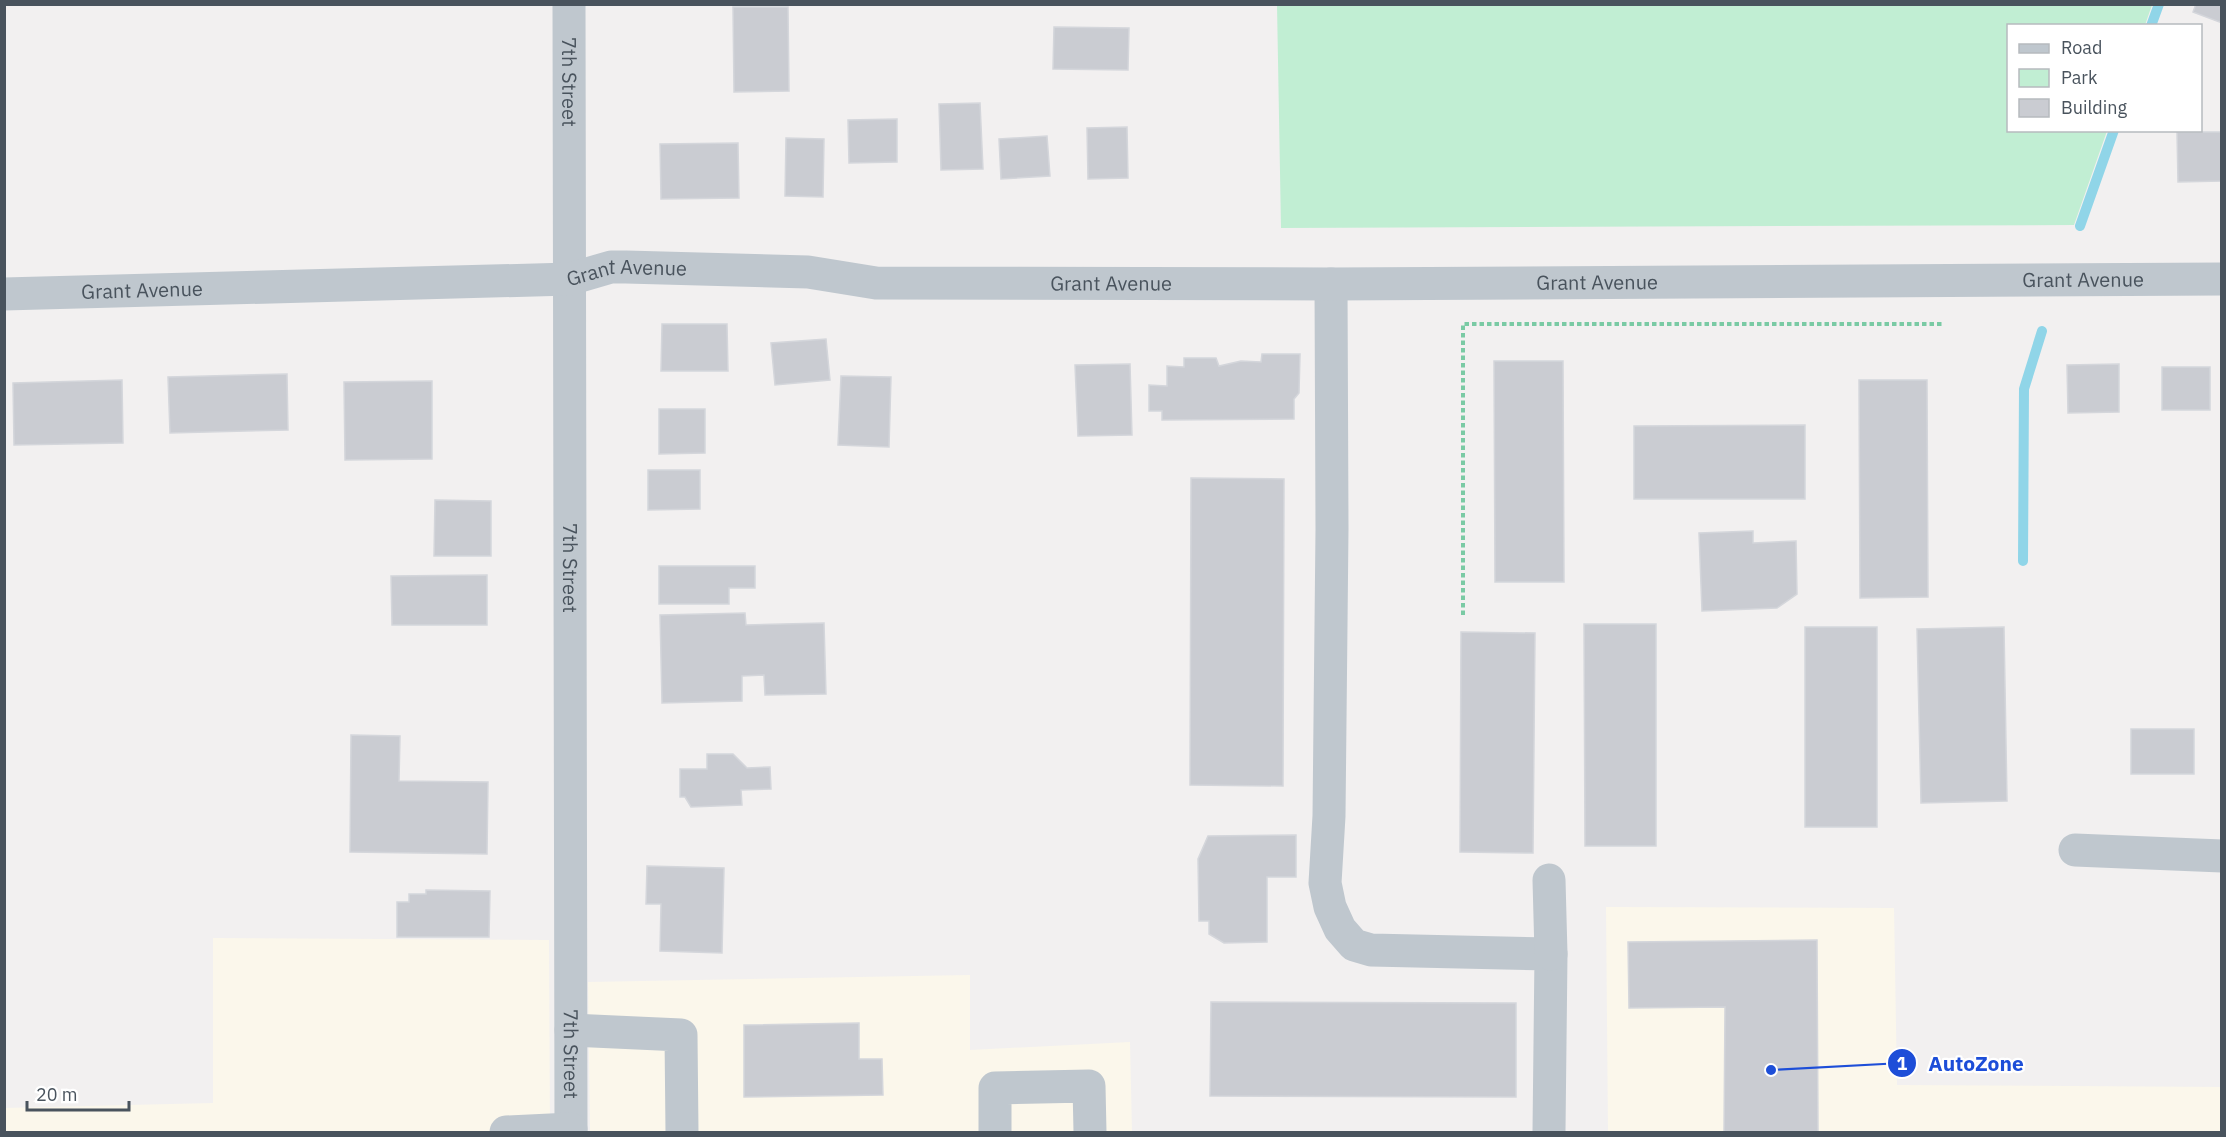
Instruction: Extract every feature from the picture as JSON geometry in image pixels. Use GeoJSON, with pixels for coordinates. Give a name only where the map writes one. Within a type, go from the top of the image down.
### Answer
{"type":"FeatureCollection","features":[{"type":"Feature","properties":{"kind":"street","name":"7th Street"},"geometry":{"type":"LineString","coordinates":[[569,4],[571,1131]]}},
{"type":"Feature","properties":{"kind":"street","name":"Grant Avenue"},"geometry":{"type":"LineString","coordinates":[[4,294],[570,279],[611,267],[808,272],[876,283],[1331,284],[2222,279]]}},
{"type":"Feature","properties":{"kind":"street"},"geometry":{"type":"LineString","coordinates":[[1331,284],[1332,529],[1325,883],[1330,907],[1340,929],[1354,945],[1371,950],[1551,954]]}},
{"type":"Feature","properties":{"kind":"street"},"geometry":{"type":"LineString","coordinates":[[2075,850],[2222,856]]}},
{"type":"Feature","properties":{"kind":"street"},"geometry":{"type":"LineString","coordinates":[[1549,880],[1551,954],[1549,1131]]}},
{"type":"Feature","properties":{"kind":"street"},"geometry":{"type":"LineString","coordinates":[[571,1030],[681,1035],[681,1132]]}},
{"type":"Feature","properties":{"kind":"street"},"geometry":{"type":"LineString","coordinates":[[995,1132],[995,1088],[1089,1086],[1090,1132]]}},
{"type":"Feature","properties":{"kind":"street"},"geometry":{"type":"LineString","coordinates":[[506,1132],[571,1131]]}},
{"type":"Feature","properties":{"kind":"path"},"geometry":{"type":"LineString","coordinates":[[1463,615],[1463,324],[1943,324]]}},
{"type":"Feature","properties":{"kind":"shaded area"},"geometry":{"type":"Polygon","coordinates":[[[1606,907],[1894,908],[1897,1085],[2221,1087],[2221,1132],[1608,1132],[1606,907]]]}},
{"type":"Feature","properties":{"kind":"shaded area"},"geometry":{"type":"Polygon","coordinates":[[[213,938],[549,940],[550,1132],[5,1132],[4,1108],[213,1103],[213,938]]]}},
{"type":"Feature","properties":{"kind":"shaded area"},"geometry":{"type":"Polygon","coordinates":[[[970,975],[970,1050],[1130,1042],[1132,1132],[590,1132],[588,982],[970,975]]]}},
{"type":"Feature","properties":{"kind":"green space"},"geometry":{"type":"Polygon","coordinates":[[[1277,4],[2152,5],[2145,24],[2007,24],[2007,132],[2107,132],[2074,225],[1281,228],[1277,4]]]}},
{"type":"Feature","properties":{"kind":"building"},"geometry":{"type":"Polygon","coordinates":[[[2196,4],[2222,4],[2222,23],[2193,12],[2196,4]]]}},
{"type":"Feature","properties":{"kind":"building"},"geometry":{"type":"Polygon","coordinates":[[[733,7],[788,7],[789,91],[734,92],[733,7]]]}},
{"type":"Feature","properties":{"kind":"building"},"geometry":{"type":"Polygon","coordinates":[[[1054,27],[1129,28],[1128,70],[1053,69],[1054,27]]]}},
{"type":"Feature","properties":{"kind":"building"},"geometry":{"type":"Polygon","coordinates":[[[980,103],[983,169],[941,170],[939,104],[980,103]]]}},
{"type":"Feature","properties":{"kind":"building"},"geometry":{"type":"Polygon","coordinates":[[[897,119],[897,162],[849,163],[848,120],[897,119]]]}},
{"type":"Feature","properties":{"kind":"building"},"geometry":{"type":"Polygon","coordinates":[[[1127,127],[1128,178],[1088,179],[1087,128],[1127,127]]]}},
{"type":"Feature","properties":{"kind":"building"},"geometry":{"type":"Polygon","coordinates":[[[2177,132],[2222,132],[2222,181],[2178,182],[2177,132]]]}},
{"type":"Feature","properties":{"kind":"building"},"geometry":{"type":"Polygon","coordinates":[[[1047,136],[1050,176],[1001,179],[999,139],[1047,136]]]}},
{"type":"Feature","properties":{"kind":"building"},"geometry":{"type":"Polygon","coordinates":[[[786,138],[824,139],[823,197],[785,196],[786,138]]]}},
{"type":"Feature","properties":{"kind":"building"},"geometry":{"type":"Polygon","coordinates":[[[738,143],[739,198],[661,199],[660,144],[738,143]]]}},
{"type":"Feature","properties":{"kind":"building"},"geometry":{"type":"Polygon","coordinates":[[[662,324],[727,324],[728,371],[661,371],[662,324]]]}},
{"type":"Feature","properties":{"kind":"building"},"geometry":{"type":"Polygon","coordinates":[[[826,339],[830,380],[775,385],[771,343],[826,339]]]}},
{"type":"Feature","properties":{"kind":"building"},"geometry":{"type":"Polygon","coordinates":[[[1262,354],[1300,354],[1299,393],[1294,399],[1294,419],[1162,420],[1162,411],[1149,411],[1149,385],[1167,386],[1167,366],[1184,367],[1184,358],[1216,358],[1219,366],[1241,361],[1261,362],[1262,354]]]}},
{"type":"Feature","properties":{"kind":"building"},"geometry":{"type":"Polygon","coordinates":[[[1494,361],[1563,361],[1564,582],[1495,582],[1494,361]]]}},
{"type":"Feature","properties":{"kind":"building"},"geometry":{"type":"Polygon","coordinates":[[[1130,364],[1132,435],[1078,436],[1075,365],[1130,364]]]}},
{"type":"Feature","properties":{"kind":"building"},"geometry":{"type":"Polygon","coordinates":[[[2119,364],[2119,412],[2068,413],[2067,365],[2119,364]]]}},
{"type":"Feature","properties":{"kind":"building"},"geometry":{"type":"Polygon","coordinates":[[[2162,367],[2210,367],[2210,410],[2162,410],[2162,367]]]}},
{"type":"Feature","properties":{"kind":"building"},"geometry":{"type":"Polygon","coordinates":[[[287,374],[288,430],[170,433],[168,377],[287,374]]]}},
{"type":"Feature","properties":{"kind":"building"},"geometry":{"type":"Polygon","coordinates":[[[841,376],[891,377],[889,447],[838,445],[841,376]]]}},
{"type":"Feature","properties":{"kind":"building"},"geometry":{"type":"Polygon","coordinates":[[[122,380],[123,443],[14,445],[13,383],[122,380]]]}},
{"type":"Feature","properties":{"kind":"building"},"geometry":{"type":"Polygon","coordinates":[[[1859,380],[1927,380],[1928,597],[1860,598],[1859,380]]]}},
{"type":"Feature","properties":{"kind":"building"},"geometry":{"type":"Polygon","coordinates":[[[432,381],[432,459],[345,460],[344,382],[432,381]]]}},
{"type":"Feature","properties":{"kind":"building"},"geometry":{"type":"Polygon","coordinates":[[[659,409],[705,409],[705,453],[659,454],[659,409]]]}},
{"type":"Feature","properties":{"kind":"building"},"geometry":{"type":"Polygon","coordinates":[[[1805,425],[1805,499],[1634,499],[1634,426],[1805,425]]]}},
{"type":"Feature","properties":{"kind":"building"},"geometry":{"type":"Polygon","coordinates":[[[648,470],[700,470],[700,509],[648,510],[648,470]]]}},
{"type":"Feature","properties":{"kind":"building"},"geometry":{"type":"Polygon","coordinates":[[[1191,478],[1284,479],[1283,786],[1190,785],[1191,478]]]}},
{"type":"Feature","properties":{"kind":"building"},"geometry":{"type":"Polygon","coordinates":[[[435,500],[491,501],[491,556],[434,556],[435,500]]]}},
{"type":"Feature","properties":{"kind":"building"},"geometry":{"type":"Polygon","coordinates":[[[1753,531],[1753,543],[1796,541],[1797,594],[1777,608],[1702,611],[1699,533],[1753,531]]]}},
{"type":"Feature","properties":{"kind":"building"},"geometry":{"type":"Polygon","coordinates":[[[659,566],[755,566],[755,588],[729,588],[729,604],[659,604],[659,566]]]}},
{"type":"Feature","properties":{"kind":"building"},"geometry":{"type":"Polygon","coordinates":[[[487,575],[487,625],[392,625],[391,576],[487,575]]]}},
{"type":"Feature","properties":{"kind":"building"},"geometry":{"type":"Polygon","coordinates":[[[745,613],[746,625],[824,623],[826,694],[765,695],[764,675],[742,676],[742,701],[662,703],[660,615],[745,613]]]}},
{"type":"Feature","properties":{"kind":"building"},"geometry":{"type":"Polygon","coordinates":[[[1584,624],[1656,624],[1656,846],[1585,846],[1584,624]]]}},
{"type":"Feature","properties":{"kind":"building"},"geometry":{"type":"Polygon","coordinates":[[[1805,627],[1877,627],[1877,827],[1805,827],[1805,627]]]}},
{"type":"Feature","properties":{"kind":"building"},"geometry":{"type":"Polygon","coordinates":[[[2004,627],[2007,801],[1921,803],[1917,629],[2004,627]]]}},
{"type":"Feature","properties":{"kind":"building"},"geometry":{"type":"Polygon","coordinates":[[[1461,632],[1535,633],[1533,853],[1460,852],[1461,632]]]}},
{"type":"Feature","properties":{"kind":"building"},"geometry":{"type":"Polygon","coordinates":[[[2131,729],[2194,729],[2194,774],[2131,774],[2131,729]]]}},
{"type":"Feature","properties":{"kind":"building"},"geometry":{"type":"Polygon","coordinates":[[[351,735],[400,736],[399,781],[488,782],[487,854],[350,852],[351,735]]]}},
{"type":"Feature","properties":{"kind":"building"},"geometry":{"type":"Polygon","coordinates":[[[707,754],[733,754],[747,768],[770,767],[771,789],[741,790],[742,805],[691,807],[685,797],[680,797],[680,769],[707,769],[707,754]]]}},
{"type":"Feature","properties":{"kind":"building"},"geometry":{"type":"Polygon","coordinates":[[[1296,835],[1296,877],[1267,877],[1267,942],[1224,943],[1209,934],[1209,921],[1199,921],[1198,859],[1208,836],[1296,835]]]}},
{"type":"Feature","properties":{"kind":"building"},"geometry":{"type":"Polygon","coordinates":[[[647,866],[724,868],[722,953],[660,951],[661,904],[646,904],[647,866]]]}},
{"type":"Feature","properties":{"kind":"building"},"geometry":{"type":"Polygon","coordinates":[[[426,890],[490,891],[489,937],[397,937],[397,902],[409,902],[409,894],[426,894],[426,890]]]}},
{"type":"Feature","properties":{"kind":"building"},"geometry":{"type":"Polygon","coordinates":[[[1817,940],[1818,1132],[1724,1132],[1725,1007],[1629,1008],[1628,942],[1817,940]]]}},
{"type":"Feature","properties":{"kind":"building"},"geometry":{"type":"Polygon","coordinates":[[[1211,1002],[1516,1003],[1516,1097],[1210,1096],[1211,1002]]]}},
{"type":"Feature","properties":{"kind":"building"},"geometry":{"type":"Polygon","coordinates":[[[859,1023],[859,1059],[882,1059],[883,1095],[744,1097],[744,1025],[859,1023]]]}},
{"type":"Feature","properties":{"kind":"waterway"},"geometry":{"type":"LineString","coordinates":[[2152,24],[2159,4]]}},
{"type":"Feature","properties":{"kind":"waterway"},"geometry":{"type":"LineString","coordinates":[[2080,226],[2113,132]]}},
{"type":"Feature","properties":{"kind":"waterway"},"geometry":{"type":"LineString","coordinates":[[2023,561],[2024,389],[2042,331]]}},
{"type":"Feature","properties":{"kind":"place","name":"AutoZone"},"geometry":{"type":"Point","coordinates":[1771,1070]}}]}
